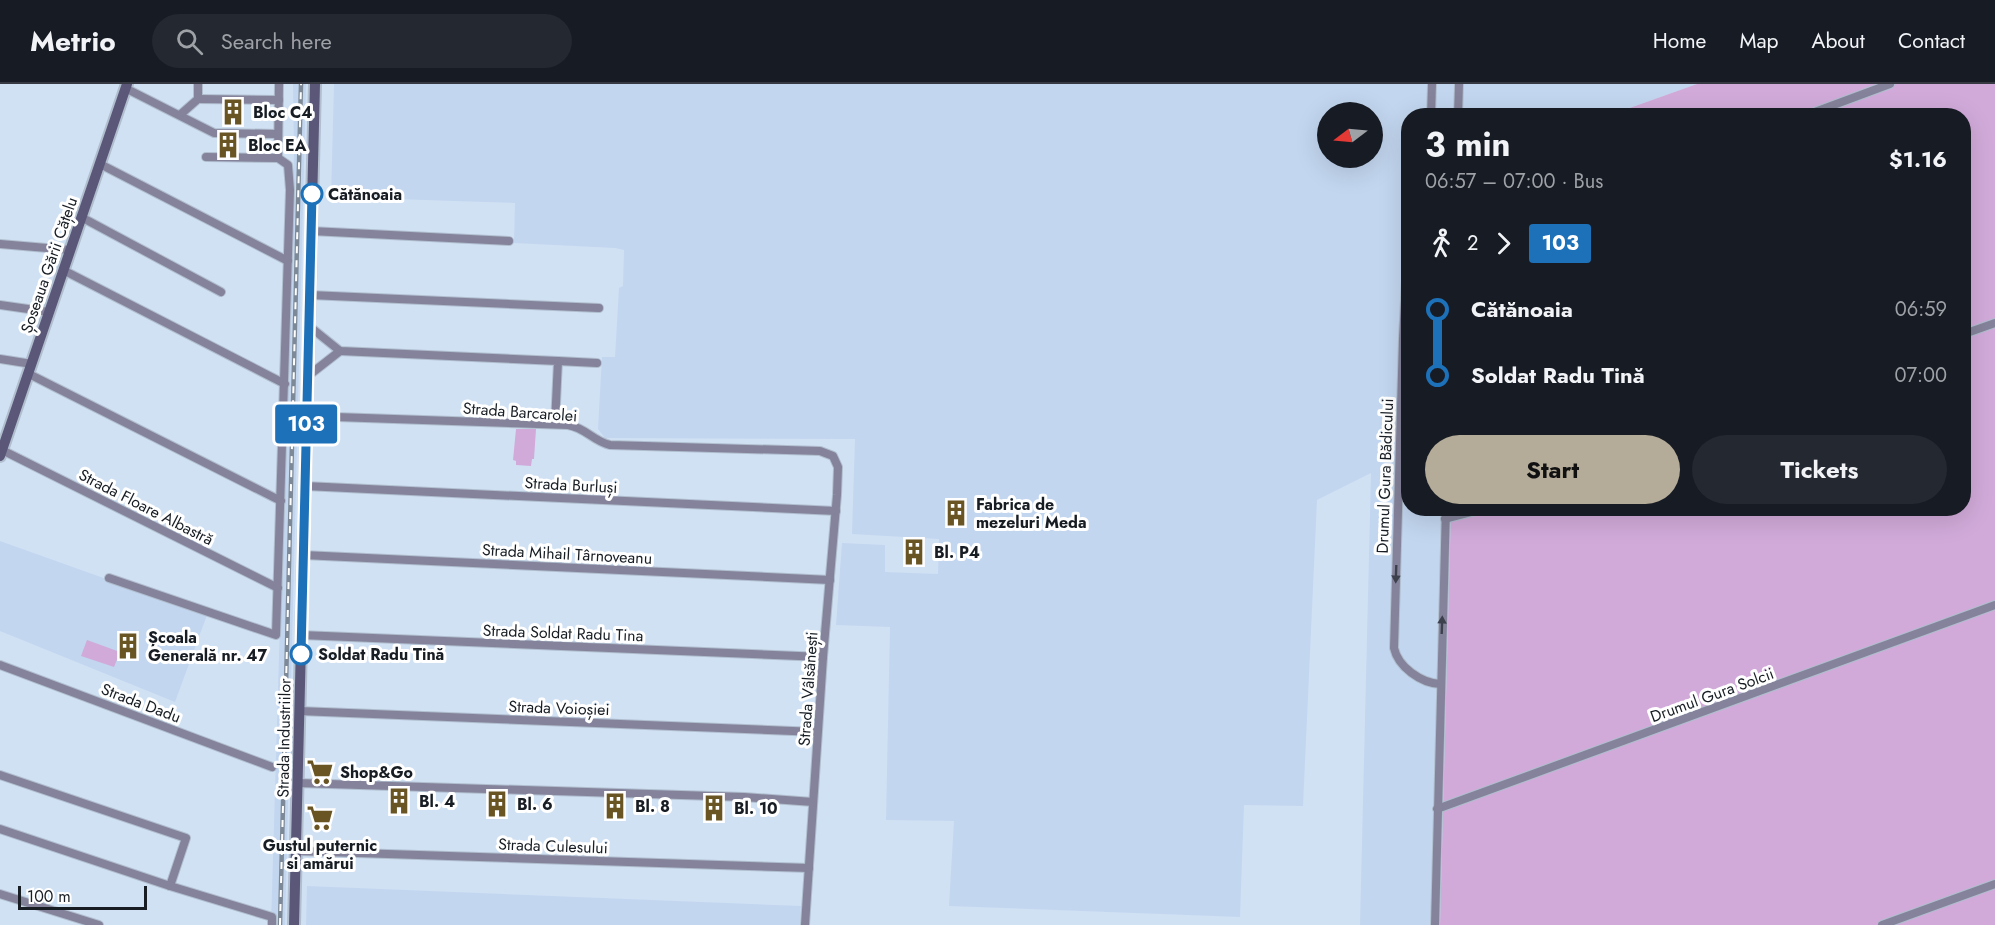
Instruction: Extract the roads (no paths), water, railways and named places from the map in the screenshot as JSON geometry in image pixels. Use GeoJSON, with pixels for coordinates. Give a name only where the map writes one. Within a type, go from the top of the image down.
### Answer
{"type":"FeatureCollection","features":[{"type":"Feature","properties":{"kind":"main road","name":"Strada Industriilor"},"geometry":{"type":"LineString","coordinates":[[294,925],[315,84]]}},
{"type":"Feature","properties":{"kind":"main road","name":"Șoseaua Gării Cățelu"},"geometry":{"type":"LineString","coordinates":[[1,452],[126,86]]}},
{"type":"Feature","properties":{"kind":"street"},"geometry":{"type":"LineString","coordinates":[[198,84],[198,99]]}},
{"type":"Feature","properties":{"kind":"street"},"geometry":{"type":"LineString","coordinates":[[278,158],[279,84]]}},
{"type":"Feature","properties":{"kind":"street"},"geometry":{"type":"LineString","coordinates":[[1431,108],[1432,84]]}},
{"type":"Feature","properties":{"kind":"street"},"geometry":{"type":"LineString","coordinates":[[1458,108],[1459,84]]}},
{"type":"Feature","properties":{"kind":"street"},"geometry":{"type":"LineString","coordinates":[[1826,108],[1890,84]]}},
{"type":"Feature","properties":{"kind":"street"},"geometry":{"type":"LineString","coordinates":[[126,86],[214,133],[278,134]]}},
{"type":"Feature","properties":{"kind":"street"},"geometry":{"type":"LineString","coordinates":[[181,114],[198,99],[279,100]]}},
{"type":"Feature","properties":{"kind":"street"},"geometry":{"type":"LineString","coordinates":[[109,578],[276,635],[285,384],[289,169],[285,161],[278,158],[206,156]]}},
{"type":"Feature","properties":{"kind":"street"},"geometry":{"type":"LineString","coordinates":[[100,164],[288,261]]}},
{"type":"Feature","properties":{"kind":"street"},"geometry":{"type":"LineString","coordinates":[[81,218],[221,292]]}},
{"type":"Feature","properties":{"kind":"street"},"geometry":{"type":"LineString","coordinates":[[311,231],[509,242]]}},
{"type":"Feature","properties":{"kind":"street"},"geometry":{"type":"LineString","coordinates":[[0,244],[70,250]]}},
{"type":"Feature","properties":{"kind":"street"},"geometry":{"type":"LineString","coordinates":[[63,270],[285,384]]}},
{"type":"Feature","properties":{"kind":"street"},"geometry":{"type":"LineString","coordinates":[[310,295],[599,308]]}},
{"type":"Feature","properties":{"kind":"street"},"geometry":{"type":"LineString","coordinates":[[0,305],[49,312]]}},
{"type":"Feature","properties":{"kind":"street"},"geometry":{"type":"LineString","coordinates":[[1971,332],[1995,323]]}},
{"type":"Feature","properties":{"kind":"street"},"geometry":{"type":"LineString","coordinates":[[309,326],[340,351],[597,363]]}},
{"type":"Feature","properties":{"kind":"street"},"geometry":{"type":"LineString","coordinates":[[308,376],[340,351]]}},
{"type":"Feature","properties":{"kind":"street"},"geometry":{"type":"LineString","coordinates":[[0,359],[30,369],[281,501]]}},
{"type":"Feature","properties":{"kind":"street"},"geometry":{"type":"LineString","coordinates":[[555,424],[558,361]]}},
{"type":"Feature","properties":{"kind":"street","name":"Drumul Gura Bădicului"},"geometry":{"type":"LineString","coordinates":[[1401,408],[1394,648],[1396,659],[1405,668],[1433,683],[1440,684]]}},
{"type":"Feature","properties":{"kind":"street","name":"Strada Barcarolei"},"geometry":{"type":"LineString","coordinates":[[307,416],[555,424],[581,428],[610,445],[820,451],[833,456]]}},
{"type":"Feature","properties":{"kind":"street","name":"Strada Floare Albastră"},"geometry":{"type":"LineString","coordinates":[[1,452],[278,588]]}},
{"type":"Feature","properties":{"kind":"street","name":"Strada Vâlsănești"},"geometry":{"type":"LineString","coordinates":[[805,925],[823,657],[836,510],[838,467],[833,456]]}},
{"type":"Feature","properties":{"kind":"street","name":"Strada Burluși"},"geometry":{"type":"LineString","coordinates":[[305,486],[836,510]]}},
{"type":"Feature","properties":{"kind":"street"},"geometry":{"type":"LineString","coordinates":[[1435,925],[1445,516]]}},
{"type":"Feature","properties":{"kind":"street"},"geometry":{"type":"LineString","coordinates":[[1445,519],[1456,516]]}},
{"type":"Feature","properties":{"kind":"street","name":"Strada Mihail Târnoveanu"},"geometry":{"type":"LineString","coordinates":[[303,555],[830,580]]}},
{"type":"Feature","properties":{"kind":"street","name":"Drumul Gura Solcii"},"geometry":{"type":"LineString","coordinates":[[1437,809],[1995,605]]}},
{"type":"Feature","properties":{"kind":"street","name":"Strada Soldat Radu Tina"},"geometry":{"type":"LineString","coordinates":[[301,635],[823,657]]}},
{"type":"Feature","properties":{"kind":"street","name":"Strada Dadu"},"geometry":{"type":"LineString","coordinates":[[0,664],[272,767]]}},
{"type":"Feature","properties":{"kind":"street","name":"Strada Voioșiei"},"geometry":{"type":"LineString","coordinates":[[299,711],[818,732]]}},
{"type":"Feature","properties":{"kind":"street"},"geometry":{"type":"LineString","coordinates":[[0,776],[186,838],[170,886]]}},
{"type":"Feature","properties":{"kind":"street"},"geometry":{"type":"LineString","coordinates":[[297,783],[744,797],[813,802]]}},
{"type":"Feature","properties":{"kind":"street"},"geometry":{"type":"LineString","coordinates":[[0,830],[272,921]]}},
{"type":"Feature","properties":{"kind":"street","name":"Strada Culesului"},"geometry":{"type":"LineString","coordinates":[[296,851],[808,868]]}},
{"type":"Feature","properties":{"kind":"street"},"geometry":{"type":"LineString","coordinates":[[1881,925],[1995,884]]}},
{"type":"Feature","properties":{"kind":"street"},"geometry":{"type":"LineString","coordinates":[[0,894],[99,925]]}},
{"type":"Feature","properties":{"kind":"railway"},"geometry":{"type":"LineString","coordinates":[[280,925],[301,84]]}},
{"type":"Feature","properties":{"kind":"place","name":"Bloc C4"},"geometry":{"type":"Point","coordinates":[233,112]}},
{"type":"Feature","properties":{"kind":"place","name":"Bloc EA"},"geometry":{"type":"Point","coordinates":[228,145]}},
{"type":"Feature","properties":{"kind":"place","name":"Cătănoaia"},"geometry":{"type":"Point","coordinates":[312,194]}},
{"type":"Feature","properties":{"kind":"place","name":"Fabrica de mezeluri Meda"},"geometry":{"type":"Point","coordinates":[956,513]}},
{"type":"Feature","properties":{"kind":"place","name":"Bl. P4"},"geometry":{"type":"Point","coordinates":[914,552]}},
{"type":"Feature","properties":{"kind":"place","name":"Școala Generală nr. 47"},"geometry":{"type":"Point","coordinates":[128,646]}},
{"type":"Feature","properties":{"kind":"place","name":"Soldat Radu Tină"},"geometry":{"type":"Point","coordinates":[301,654]}},
{"type":"Feature","properties":{"kind":"place","name":"Shop&Go"},"geometry":{"type":"Point","coordinates":[320,772]}},
{"type":"Feature","properties":{"kind":"place","name":"Bl. 4"},"geometry":{"type":"Point","coordinates":[399,801]}},
{"type":"Feature","properties":{"kind":"place","name":"Bl. 6"},"geometry":{"type":"Point","coordinates":[497,804]}},
{"type":"Feature","properties":{"kind":"place","name":"Bl. 8"},"geometry":{"type":"Point","coordinates":[615,806]}},
{"type":"Feature","properties":{"kind":"place","name":"Bl. 10"},"geometry":{"type":"Point","coordinates":[714,808]}},
{"type":"Feature","properties":{"kind":"place","name":"Gustul puternic si amărui"},"geometry":{"type":"Point","coordinates":[320,818]}}]}
